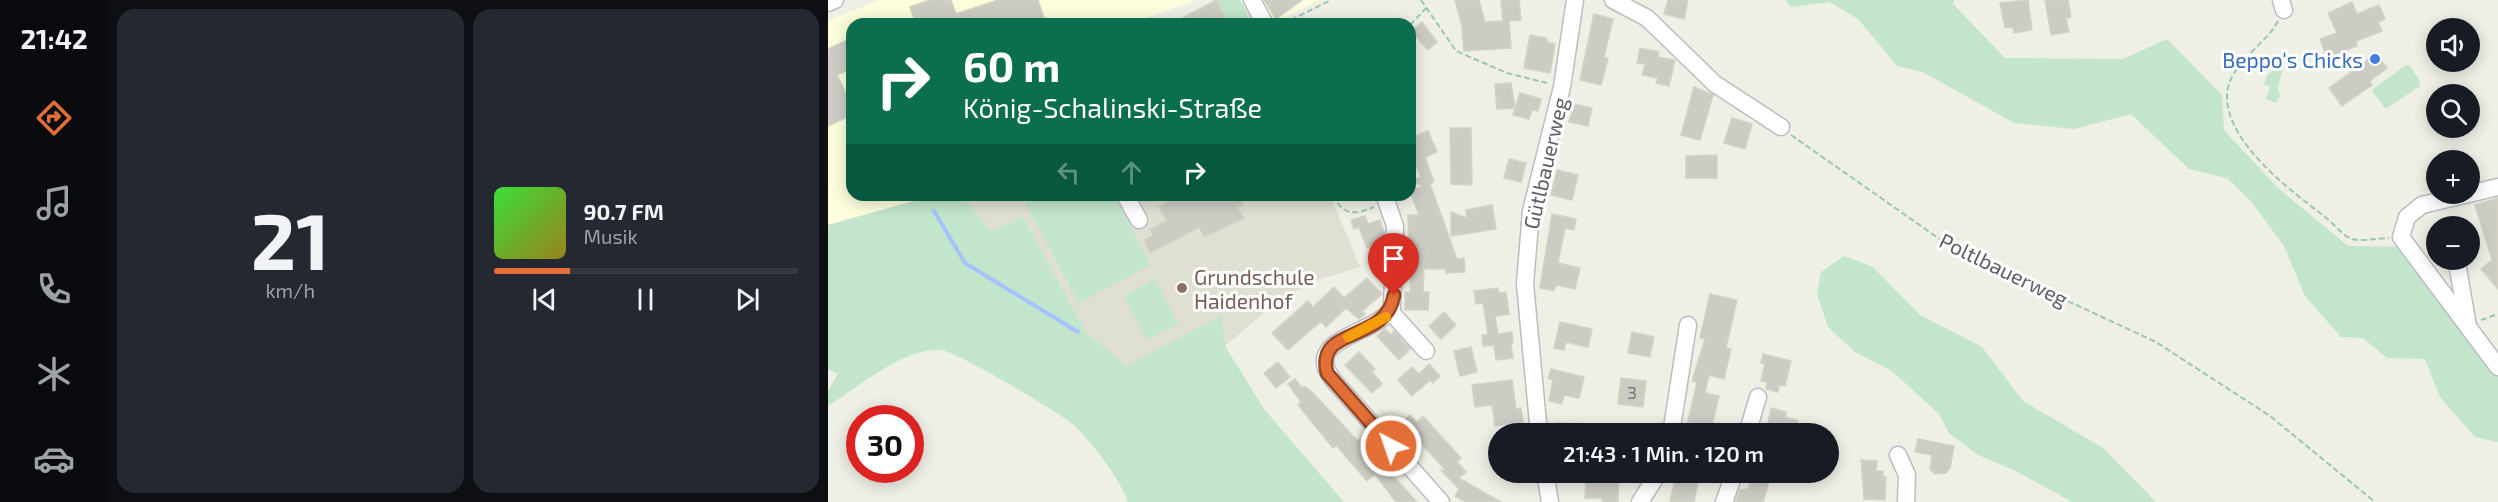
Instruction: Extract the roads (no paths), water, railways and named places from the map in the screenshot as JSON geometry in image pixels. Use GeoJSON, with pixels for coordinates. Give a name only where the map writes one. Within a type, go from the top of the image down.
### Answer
{"type":"FeatureCollection","features":[{"type":"Feature","properties":{"kind":"street"},"geometry":{"type":"LineString","coordinates":[[828,3],[835,0]]}},
{"type":"Feature","properties":{"kind":"street"},"geometry":{"type":"LineString","coordinates":[[1252,0],[1262,18]]}},
{"type":"Feature","properties":{"kind":"street","name":"Gütlbauerweg"},"geometry":{"type":"LineString","coordinates":[[1538,423],[1525,284],[1531,211],[1562,87],[1575,0]]}},
{"type":"Feature","properties":{"kind":"street"},"geometry":{"type":"LineString","coordinates":[[1613,0],[1647,18],[1715,84],[1781,128]]}},
{"type":"Feature","properties":{"kind":"street"},"geometry":{"type":"LineString","coordinates":[[2498,187],[2422,205],[2407,217],[2401,237],[2498,367]]}},
{"type":"Feature","properties":{"kind":"street"},"geometry":{"type":"LineString","coordinates":[[1128,201],[1139,220]]}},
{"type":"Feature","properties":{"kind":"street"},"geometry":{"type":"LineString","coordinates":[[1386,201],[1395,226],[1396,245],[1394,295],[1390,311],[1378,322],[1337,341],[1329,348],[1325,356],[1327,373],[1440,502]]}},
{"type":"Feature","properties":{"kind":"street"},"geometry":{"type":"LineString","coordinates":[[2458,270],[2468,327]]}},
{"type":"Feature","properties":{"kind":"street"},"geometry":{"type":"LineString","coordinates":[[1390,311],[1426,351]]}},
{"type":"Feature","properties":{"kind":"street"},"geometry":{"type":"LineString","coordinates":[[1673,423],[1688,325]]}},
{"type":"Feature","properties":{"kind":"street"},"geometry":{"type":"LineString","coordinates":[[1750,423],[1758,397]]}},
{"type":"Feature","properties":{"kind":"street"},"geometry":{"type":"LineString","coordinates":[[1898,455],[1907,476],[1906,502]]}},
{"type":"Feature","properties":{"kind":"street"},"geometry":{"type":"LineString","coordinates":[[1547,483],[1550,502]]}},
{"type":"Feature","properties":{"kind":"street"},"geometry":{"type":"LineString","coordinates":[[1640,502],[1652,483]]}},
{"type":"Feature","properties":{"kind":"street"},"geometry":{"type":"LineString","coordinates":[[1725,502],[1731,483]]}},
{"type":"Feature","properties":{"kind":"waterway"},"geometry":{"type":"LineString","coordinates":[[934,211],[965,263],[1078,332]]}},
{"type":"Feature","properties":{"kind":"place","name":"Beppo‘s Chicks"},"geometry":{"type":"Point","coordinates":[2375,59]}},
{"type":"Feature","properties":{"kind":"place","name":"Grundschule Haidenhof"},"geometry":{"type":"Point","coordinates":[1182,288]}}]}
